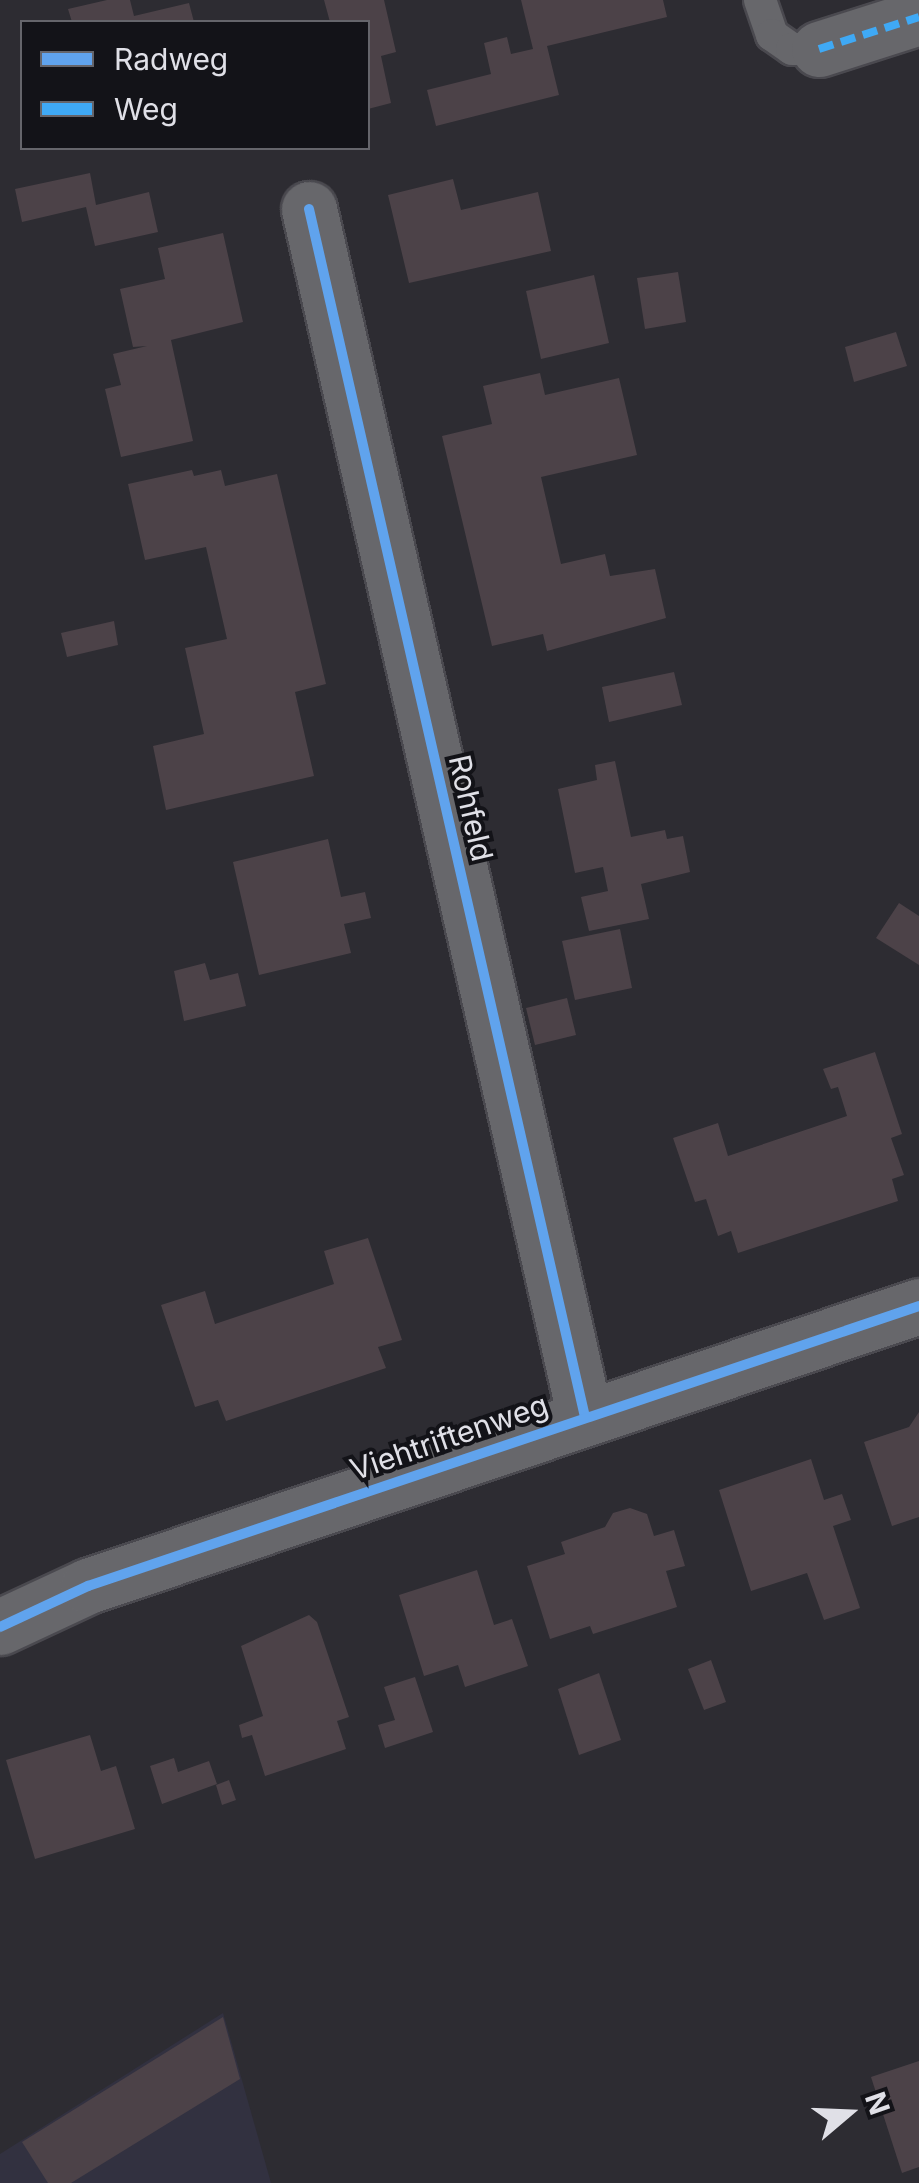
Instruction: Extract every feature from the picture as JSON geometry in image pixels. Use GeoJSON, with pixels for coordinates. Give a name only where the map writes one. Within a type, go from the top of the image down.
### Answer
{"type":"FeatureCollection","features":[{"type":"Feature","properties":{"kind":"street"},"geometry":{"type":"LineString","coordinates":[[819,50],[919,17]]}},
{"type":"Feature","properties":{"kind":"street","name":"Rohfeld"},"geometry":{"type":"LineString","coordinates":[[309,209],[585,1418]]}},
{"type":"Feature","properties":{"kind":"street","name":"Viehtriftenweg"},"geometry":{"type":"LineString","coordinates":[[0,1627],[88,1586],[919,1306]]}},
{"type":"Feature","properties":{"kind":"lane"},"geometry":{"type":"LineString","coordinates":[[760,0],[772,34],[792,48],[819,50]]}},
{"type":"Feature","properties":{"kind":"shaded area"},"geometry":{"type":"Polygon","coordinates":[[[223,2013],[271,2183],[0,2183],[0,2154],[223,2013]]]}},
{"type":"Feature","properties":{"kind":"building"},"geometry":{"type":"Polygon","coordinates":[[[107,0],[130,0],[134,16],[189,3],[193,20],[71,20],[68,9],[107,0]]]}},
{"type":"Feature","properties":{"kind":"building"},"geometry":{"type":"Polygon","coordinates":[[[324,0],[384,0],[396,52],[381,56],[391,103],[370,108],[370,20],[329,20],[324,0]]]}},
{"type":"Feature","properties":{"kind":"building"},"geometry":{"type":"Polygon","coordinates":[[[521,0],[663,0],[667,17],[547,46],[559,95],[436,126],[427,90],[491,74],[484,43],[507,37],[511,54],[533,49],[521,0]]]}},
{"type":"Feature","properties":{"kind":"building"},"geometry":{"type":"Polygon","coordinates":[[[90,173],[96,205],[149,192],[158,232],[95,246],[86,207],[22,222],[15,189],[90,173]]]}},
{"type":"Feature","properties":{"kind":"building"},"geometry":{"type":"Polygon","coordinates":[[[453,179],[461,210],[538,192],[551,251],[409,283],[388,195],[453,179]]]}},
{"type":"Feature","properties":{"kind":"building"},"geometry":{"type":"Polygon","coordinates":[[[223,233],[243,322],[171,340],[193,441],[121,457],[105,389],[121,385],[113,354],[147,346],[133,347],[120,289],[165,279],[158,248],[223,233]]]}},
{"type":"Feature","properties":{"kind":"building"},"geometry":{"type":"Polygon","coordinates":[[[678,272],[686,322],[645,329],[637,278],[678,272]]]}},
{"type":"Feature","properties":{"kind":"building"},"geometry":{"type":"Polygon","coordinates":[[[594,275],[609,343],[541,359],[526,291],[594,275]]]}},
{"type":"Feature","properties":{"kind":"building"},"geometry":{"type":"Polygon","coordinates":[[[896,332],[907,366],[854,382],[845,347],[896,332]]]}},
{"type":"Feature","properties":{"kind":"building"},"geometry":{"type":"Polygon","coordinates":[[[540,373],[545,395],[619,378],[637,455],[541,477],[561,564],[605,554],[610,576],[655,569],[666,618],[547,651],[543,634],[492,646],[442,436],[492,424],[483,386],[540,373]]]}},
{"type":"Feature","properties":{"kind":"building"},"geometry":{"type":"Polygon","coordinates":[[[192,470],[194,476],[221,470],[225,486],[277,474],[326,684],[295,692],[314,776],[166,810],[153,746],[204,734],[185,648],[227,639],[206,547],[145,560],[128,484],[192,470]]]}},
{"type":"Feature","properties":{"kind":"building"},"geometry":{"type":"Polygon","coordinates":[[[114,621],[118,645],[67,657],[61,633],[114,621]]]}},
{"type":"Feature","properties":{"kind":"building"},"geometry":{"type":"Polygon","coordinates":[[[674,672],[682,705],[609,722],[602,687],[674,672]]]}},
{"type":"Feature","properties":{"kind":"building"},"geometry":{"type":"Polygon","coordinates":[[[615,761],[631,837],[665,830],[667,839],[683,836],[690,872],[641,884],[649,919],[589,931],[581,897],[608,891],[603,867],[575,873],[558,789],[597,780],[595,765],[615,761]]]}},
{"type":"Feature","properties":{"kind":"building"},"geometry":{"type":"Polygon","coordinates":[[[328,839],[341,897],[365,892],[371,918],[344,924],[351,953],[259,975],[233,862],[328,839]]]}},
{"type":"Feature","properties":{"kind":"building"},"geometry":{"type":"Polygon","coordinates":[[[899,903],[919,916],[919,965],[876,938],[899,903]]]}},
{"type":"Feature","properties":{"kind":"building"},"geometry":{"type":"Polygon","coordinates":[[[620,929],[632,988],[575,1000],[562,941],[620,929]]]}},
{"type":"Feature","properties":{"kind":"building"},"geometry":{"type":"Polygon","coordinates":[[[205,963],[210,980],[238,973],[246,1006],[184,1021],[174,971],[205,963]]]}},
{"type":"Feature","properties":{"kind":"building"},"geometry":{"type":"Polygon","coordinates":[[[567,998],[576,1035],[535,1045],[526,1008],[567,998]]]}},
{"type":"Feature","properties":{"kind":"building"},"geometry":{"type":"Polygon","coordinates":[[[875,1052],[902,1134],[891,1138],[904,1175],[892,1179],[898,1201],[738,1253],[731,1231],[718,1236],[706,1199],[695,1202],[673,1138],[718,1123],[728,1156],[847,1116],[838,1087],[831,1089],[823,1069],[875,1052]]]}},
{"type":"Feature","properties":{"kind":"building"},"geometry":{"type":"Polygon","coordinates":[[[368,1238],[402,1340],[378,1347],[386,1368],[226,1421],[218,1400],[195,1407],[161,1305],[205,1291],[215,1324],[334,1284],[324,1251],[368,1238]]]}},
{"type":"Feature","properties":{"kind":"building"},"geometry":{"type":"Polygon","coordinates":[[[919,1412],[919,1517],[892,1526],[864,1442],[909,1427],[919,1412]]]}},
{"type":"Feature","properties":{"kind":"building"},"geometry":{"type":"Polygon","coordinates":[[[811,1459],[824,1500],[842,1494],[851,1520],[833,1526],[860,1608],[824,1620],[807,1573],[751,1591],[719,1490],[811,1459]]]}},
{"type":"Feature","properties":{"kind":"building"},"geometry":{"type":"Polygon","coordinates":[[[630,1508],[647,1514],[654,1536],[674,1530],[685,1566],[666,1571],[677,1607],[593,1634],[590,1626],[550,1639],[527,1566],[565,1554],[561,1542],[605,1527],[613,1513],[630,1508]]]}},
{"type":"Feature","properties":{"kind":"building"},"geometry":{"type":"Polygon","coordinates":[[[477,1570],[494,1625],[512,1619],[528,1666],[465,1687],[458,1665],[424,1676],[399,1595],[477,1570]]]}},
{"type":"Feature","properties":{"kind":"building"},"geometry":{"type":"Polygon","coordinates":[[[309,1615],[317,1622],[349,1717],[337,1721],[346,1749],[265,1776],[252,1735],[242,1738],[239,1725],[263,1716],[241,1646],[309,1615]]]}},
{"type":"Feature","properties":{"kind":"building"},"geometry":{"type":"Polygon","coordinates":[[[711,1660],[726,1702],[704,1710],[688,1669],[711,1660]]]}},
{"type":"Feature","properties":{"kind":"building"},"geometry":{"type":"Polygon","coordinates":[[[599,1673],[621,1740],[579,1755],[558,1689],[599,1673]]]}},
{"type":"Feature","properties":{"kind":"building"},"geometry":{"type":"Polygon","coordinates":[[[415,1677],[433,1732],[385,1748],[378,1725],[395,1720],[384,1687],[415,1677]]]}},
{"type":"Feature","properties":{"kind":"building"},"geometry":{"type":"Polygon","coordinates":[[[90,1735],[101,1771],[116,1766],[135,1829],[35,1859],[6,1760],[90,1735]]]}},
{"type":"Feature","properties":{"kind":"building"},"geometry":{"type":"Polygon","coordinates":[[[174,1758],[178,1772],[209,1761],[217,1784],[162,1804],[150,1766],[174,1758]]]}},
{"type":"Feature","properties":{"kind":"building"},"geometry":{"type":"Polygon","coordinates":[[[229,1780],[236,1800],[222,1805],[216,1785],[229,1780]]]}},
{"type":"Feature","properties":{"kind":"building"},"geometry":{"type":"Polygon","coordinates":[[[223,2017],[240,2079],[71,2183],[48,2183],[22,2142],[223,2017]]]}},
{"type":"Feature","properties":{"kind":"building"},"geometry":{"type":"Polygon","coordinates":[[[919,2061],[919,2167],[902,2173],[871,2077],[919,2061]]]}},
{"type":"Feature","properties":{"kind":"marked path"},"geometry":{"type":"LineString","coordinates":[[819,49],[919,17]]}},
{"type":"Feature","properties":{"kind":"cycle path"},"geometry":{"type":"LineString","coordinates":[[309,209],[585,1417]]}},
{"type":"Feature","properties":{"kind":"cycle path"},"geometry":{"type":"LineString","coordinates":[[0,1627],[88,1586],[919,1306]]}}]}
